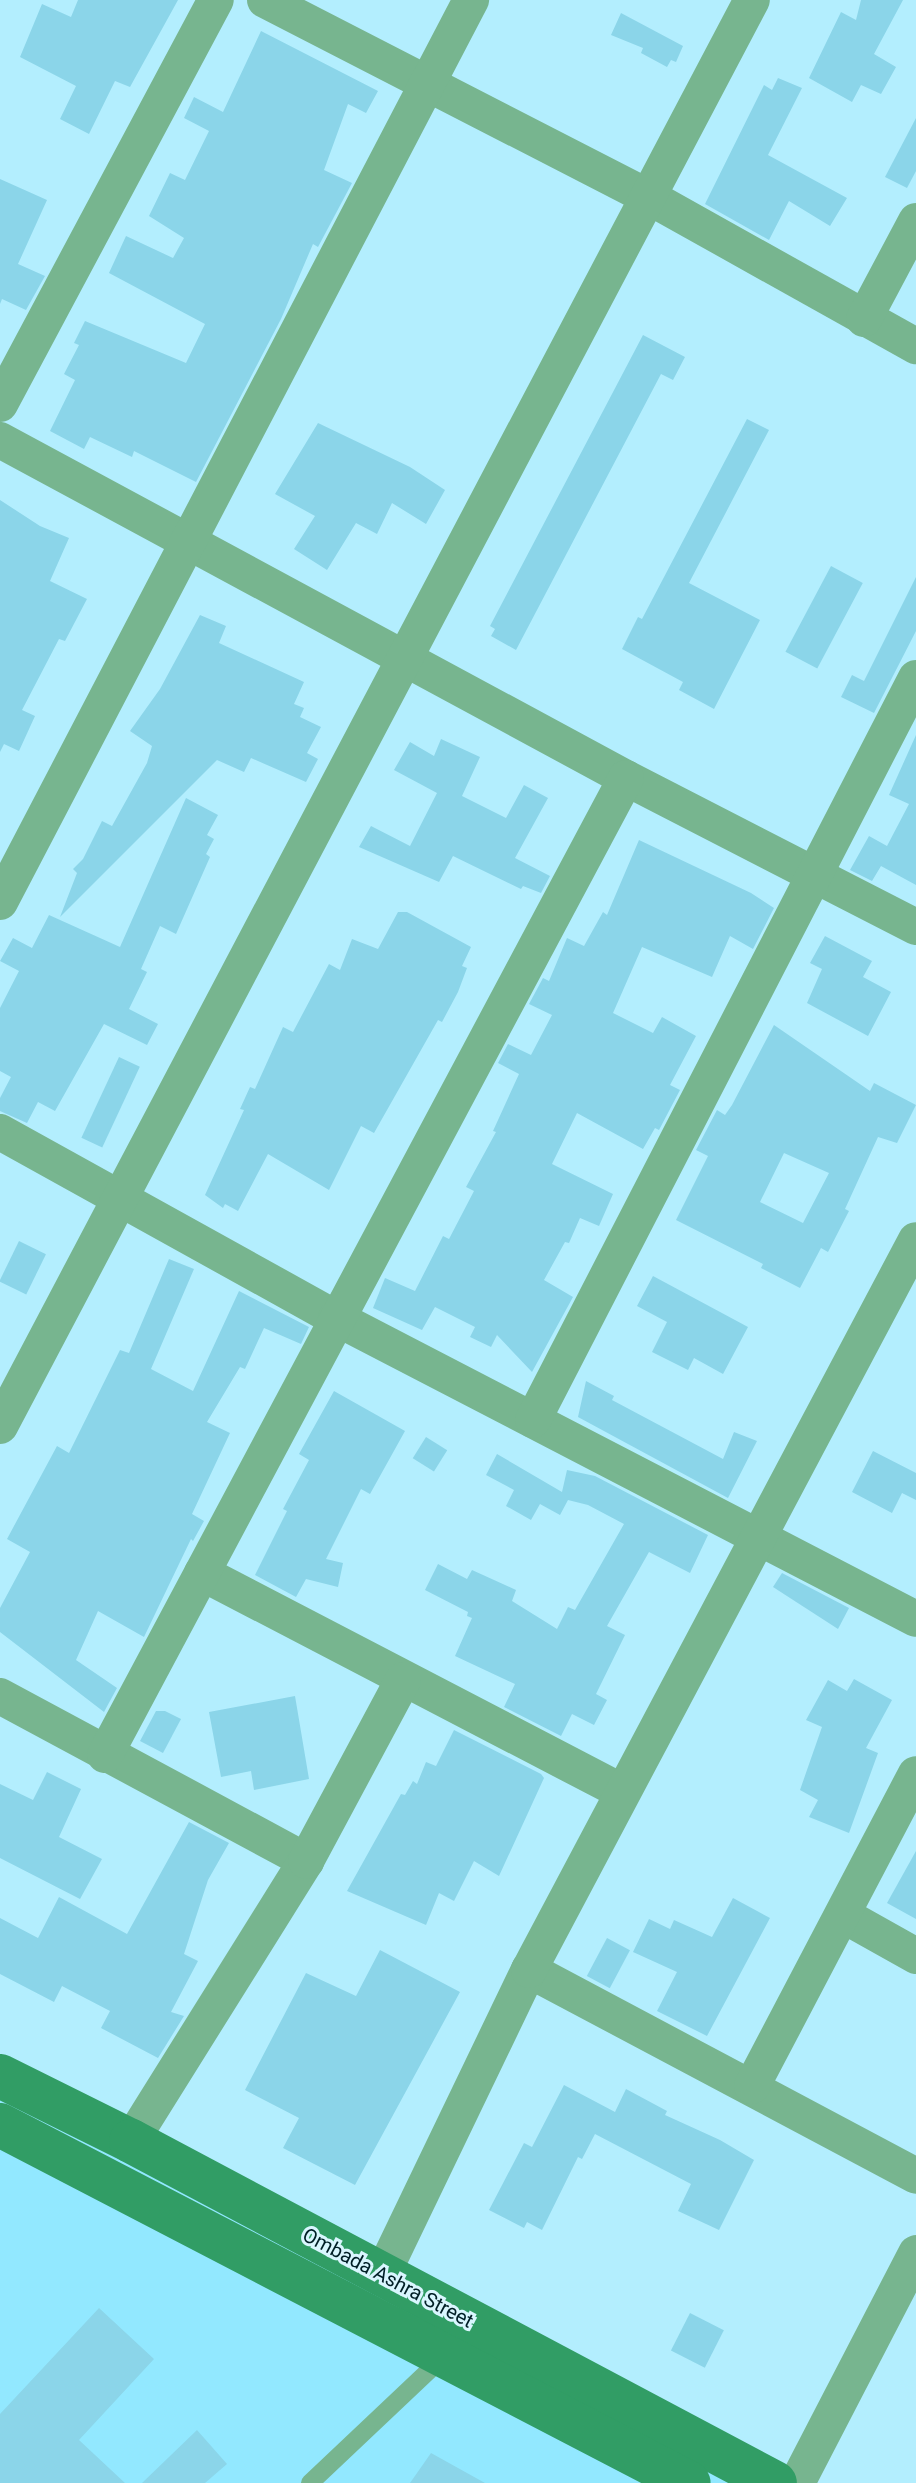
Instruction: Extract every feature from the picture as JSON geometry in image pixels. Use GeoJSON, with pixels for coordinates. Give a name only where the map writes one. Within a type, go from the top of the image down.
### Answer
{"type":"FeatureCollection","features":[{"type":"Feature","properties":{"kind":"main road","name":"Ombada Ashra Street"},"geometry":{"type":"LineString","coordinates":[[0,2076],[131,2141],[775,2483]]}},
{"type":"Feature","properties":{"kind":"main road"},"geometry":{"type":"LineString","coordinates":[[0,2125],[442,2358],[689,2483]]}},
{"type":"Feature","properties":{"kind":"street"},"geometry":{"type":"LineString","coordinates":[[0,404],[216,0]]}},
{"type":"Feature","properties":{"kind":"street"},"geometry":{"type":"LineString","coordinates":[[265,0],[649,197],[916,346]]}},
{"type":"Feature","properties":{"kind":"street"},"geometry":{"type":"LineString","coordinates":[[0,902],[471,0]]}},
{"type":"Feature","properties":{"kind":"street"},"geometry":{"type":"LineString","coordinates":[[0,1426],[752,0]]}},
{"type":"Feature","properties":{"kind":"street"},"geometry":{"type":"LineString","coordinates":[[864,319],[916,221]]}},
{"type":"Feature","properties":{"kind":"street"},"geometry":{"type":"LineString","coordinates":[[0,440],[626,778],[916,927]]}},
{"type":"Feature","properties":{"kind":"street"},"geometry":{"type":"LineString","coordinates":[[533,1420],[916,678]]}},
{"type":"Feature","properties":{"kind":"street"},"geometry":{"type":"LineString","coordinates":[[105,1755],[626,778]]}},
{"type":"Feature","properties":{"kind":"street"},"geometry":{"type":"LineString","coordinates":[[0,1132],[336,1318],[916,1619]]}},
{"type":"Feature","properties":{"kind":"street"},"geometry":{"type":"LineString","coordinates":[[382,2275],[529,1970],[916,1240]]}},
{"type":"Feature","properties":{"kind":"street"},"geometry":{"type":"LineString","coordinates":[[202,1573],[622,1792]]}},
{"type":"Feature","properties":{"kind":"street"},"geometry":{"type":"LineString","coordinates":[[131,2141],[306,1861],[403,1680]]}},
{"type":"Feature","properties":{"kind":"street"},"geometry":{"type":"LineString","coordinates":[[0,1696],[306,1861]]}},
{"type":"Feature","properties":{"kind":"street"},"geometry":{"type":"LineString","coordinates":[[752,2086],[916,1774]]}},
{"type":"Feature","properties":{"kind":"street"},"geometry":{"type":"LineString","coordinates":[[843,1915],[916,1956]]}},
{"type":"Feature","properties":{"kind":"street"},"geometry":{"type":"LineString","coordinates":[[529,1970],[916,2176]]}},
{"type":"Feature","properties":{"kind":"street"},"geometry":{"type":"LineString","coordinates":[[797,2483],[916,2253]]}},
{"type":"Feature","properties":{"kind":"lane"},"geometry":{"type":"LineString","coordinates":[[310,2483],[442,2358]]}},
{"type":"Feature","properties":{"kind":"shaded area"},"geometry":{"type":"Polygon","coordinates":[[[0,2068],[790,2483],[0,2483],[0,2068]]]}},
{"type":"Feature","properties":{"kind":"building"},"geometry":{"type":"Polygon","coordinates":[[[78,0],[178,0],[130,87],[115,81],[89,134],[60,119],[76,86],[20,57],[42,4],[71,17],[78,0]]]}},
{"type":"Feature","properties":{"kind":"building"},"geometry":{"type":"Polygon","coordinates":[[[861,0],[903,0],[874,54],[896,67],[881,94],[861,85],[852,102],[809,78],[841,12],[856,20],[861,0]]]}},
{"type":"Feature","properties":{"kind":"building"},"geometry":{"type":"Polygon","coordinates":[[[621,13],[683,46],[676,62],[671,60],[667,67],[641,53],[643,48],[611,35],[621,13]]]}},
{"type":"Feature","properties":{"kind":"building"},"geometry":{"type":"Polygon","coordinates":[[[261,31],[378,91],[366,113],[348,104],[324,170],[352,183],[318,247],[313,244],[281,319],[196,482],[134,451],[132,457],[90,437],[84,449],[50,431],[75,380],[64,374],[79,345],[74,343],[85,321],[186,363],[205,324],[109,273],[126,236],[173,258],[184,238],[149,216],[170,173],[185,180],[209,131],[184,118],[194,97],[223,112],[261,31]]]}},
{"type":"Feature","properties":{"kind":"building"},"geometry":{"type":"Polygon","coordinates":[[[778,78],[802,88],[768,155],[847,198],[830,226],[789,201],[769,240],[705,204],[764,85],[772,90],[778,78]]]}},
{"type":"Feature","properties":{"kind":"building"},"geometry":{"type":"Polygon","coordinates":[[[916,118],[916,171],[907,188],[885,177],[916,118]]]}},
{"type":"Feature","properties":{"kind":"building"},"geometry":{"type":"Polygon","coordinates":[[[0,179],[47,200],[18,264],[45,276],[26,310],[2,299],[0,304],[0,179]]]}},
{"type":"Feature","properties":{"kind":"building"},"geometry":{"type":"Polygon","coordinates":[[[643,335],[685,357],[673,380],[661,374],[516,650],[491,636],[495,629],[490,626],[643,335]]]}},
{"type":"Feature","properties":{"kind":"building"},"geometry":{"type":"Polygon","coordinates":[[[747,419],[769,430],[689,583],[760,620],[714,709],[679,690],[683,682],[622,649],[638,617],[642,619],[747,419]]]}},
{"type":"Feature","properties":{"kind":"building"},"geometry":{"type":"Polygon","coordinates":[[[318,423],[410,467],[445,490],[426,524],[392,503],[377,534],[356,523],[327,570],[294,549],[315,516],[275,494],[318,423]]]}},
{"type":"Feature","properties":{"kind":"building"},"geometry":{"type":"Polygon","coordinates":[[[0,500],[40,526],[69,538],[50,581],[87,599],[65,641],[59,639],[22,710],[35,716],[19,751],[4,744],[0,752],[0,500]]]}},
{"type":"Feature","properties":{"kind":"building"},"geometry":{"type":"Polygon","coordinates":[[[831,566],[863,583],[817,669],[785,652],[831,566]]]}},
{"type":"Feature","properties":{"kind":"building"},"geometry":{"type":"Polygon","coordinates":[[[916,577],[916,631],[874,713],[841,697],[852,675],[864,681],[916,577]]]}},
{"type":"Feature","properties":{"kind":"building"},"geometry":{"type":"Polygon","coordinates":[[[200,615],[226,626],[219,643],[304,682],[294,704],[304,708],[300,717],[321,727],[307,753],[318,759],[306,782],[251,758],[244,772],[217,760],[60,917],[77,873],[73,869],[83,859],[102,821],[112,826],[147,763],[152,746],[130,731],[160,689],[200,615]]]}},
{"type":"Feature","properties":{"kind":"building"},"geometry":{"type":"Polygon","coordinates":[[[916,735],[916,885],[881,866],[872,881],[850,870],[869,836],[887,846],[909,804],[889,795],[916,735]]]}},
{"type":"Feature","properties":{"kind":"building"},"geometry":{"type":"Polygon","coordinates":[[[441,739],[480,757],[462,796],[506,818],[524,785],[548,798],[515,858],[550,876],[541,893],[523,886],[521,889],[453,856],[439,882],[359,847],[371,826],[410,846],[437,793],[394,770],[410,742],[434,756],[441,739]]]}},
{"type":"Feature","properties":{"kind":"building"},"geometry":{"type":"Polygon","coordinates":[[[186,798],[218,815],[207,835],[214,839],[206,854],[210,857],[176,934],[160,926],[141,969],[147,972],[129,1009],[158,1024],[147,1045],[104,1024],[55,1111],[38,1102],[27,1123],[0,1111],[0,1098],[11,1077],[0,1071],[0,1008],[19,971],[0,961],[13,938],[32,948],[49,915],[120,947],[186,798]]]}},
{"type":"Feature","properties":{"kind":"building"},"geometry":{"type":"Polygon","coordinates":[[[639,840],[751,893],[774,908],[753,949],[730,936],[712,977],[642,947],[613,1013],[653,1033],[662,1017],[696,1036],[670,1085],[680,1090],[659,1130],[655,1128],[643,1149],[577,1113],[552,1164],[613,1194],[599,1226],[580,1218],[569,1243],[565,1242],[544,1280],[573,1297],[532,1372],[497,1335],[491,1347],[470,1337],[475,1327],[435,1307],[422,1330],[373,1308],[385,1278],[415,1291],[443,1236],[449,1239],[474,1191],[466,1187],[496,1132],[493,1131],[519,1074],[498,1063],[508,1044],[531,1055],[552,1015],[529,1004],[543,978],[549,981],[567,938],[584,946],[603,912],[607,915],[639,840]]]}},
{"type":"Feature","properties":{"kind":"building"},"geometry":{"type":"Polygon","coordinates":[[[398,912],[407,912],[471,947],[462,966],[467,968],[458,992],[442,1022],[438,1020],[374,1133],[361,1126],[329,1190],[268,1154],[238,1211],[225,1204],[223,1208],[205,1195],[244,1110],[240,1109],[250,1087],[255,1089],[283,1027],[293,1032],[329,964],[340,970],[352,939],[378,949],[398,912]]]}},
{"type":"Feature","properties":{"kind":"building"},"geometry":{"type":"Polygon","coordinates":[[[825,936],[872,961],[863,977],[891,992],[868,1036],[807,1003],[822,969],[810,963],[825,936]]]}},
{"type":"Feature","properties":{"kind":"building"},"geometry":{"type":"Polygon","coordinates":[[[774,1025],[870,1091],[874,1083],[916,1105],[897,1143],[878,1137],[845,1209],[849,1211],[828,1252],[821,1248],[800,1288],[761,1268],[763,1264],[676,1220],[708,1156],[696,1150],[717,1110],[725,1115],[774,1025]],[[784,1153],[760,1202],[803,1223],[829,1173],[784,1153]]]}},
{"type":"Feature","properties":{"kind":"building"},"geometry":{"type":"Polygon","coordinates":[[[119,1057],[140,1067],[102,1147],[81,1138],[119,1057]]]}},
{"type":"Feature","properties":{"kind":"building"},"geometry":{"type":"Polygon","coordinates":[[[19,1241],[46,1254],[26,1295],[0,1282],[19,1241]]]}},
{"type":"Feature","properties":{"kind":"building"},"geometry":{"type":"Polygon","coordinates":[[[169,1259],[194,1269],[151,1369],[193,1391],[239,1291],[309,1327],[301,1344],[264,1328],[245,1369],[240,1367],[207,1422],[230,1433],[192,1514],[204,1521],[193,1541],[191,1539],[144,1637],[98,1611],[76,1660],[117,1688],[104,1712],[0,1632],[0,1608],[30,1552],[7,1539],[57,1446],[69,1453],[120,1350],[129,1353],[169,1259]]]}},
{"type":"Feature","properties":{"kind":"building"},"geometry":{"type":"Polygon","coordinates":[[[653,1276],[748,1327],[723,1374],[694,1358],[688,1370],[652,1352],[667,1322],[637,1306],[653,1276]]]}},
{"type":"Feature","properties":{"kind":"building"},"geometry":{"type":"Polygon","coordinates":[[[586,1381],[614,1396],[612,1400],[723,1459],[734,1432],[757,1441],[728,1498],[578,1417],[586,1381]]]}},
{"type":"Feature","properties":{"kind":"building"},"geometry":{"type":"Polygon","coordinates":[[[334,1391],[405,1431],[370,1494],[361,1489],[326,1559],[343,1563],[338,1587],[306,1579],[296,1597],[255,1575],[287,1511],[283,1509],[309,1460],[299,1454],[334,1391]]]}},
{"type":"Feature","properties":{"kind":"building"},"geometry":{"type":"Polygon","coordinates":[[[426,1437],[447,1450],[434,1471],[413,1458],[426,1437]]]}},
{"type":"Feature","properties":{"kind":"building"},"geometry":{"type":"Polygon","coordinates":[[[873,1451],[916,1473],[916,1500],[902,1493],[892,1513],[852,1492],[873,1451]]]}},
{"type":"Feature","properties":{"kind":"building"},"geometry":{"type":"Polygon","coordinates":[[[497,1454],[562,1492],[567,1470],[595,1476],[708,1535],[690,1573],[649,1552],[607,1626],[625,1635],[596,1694],[607,1700],[594,1725],[572,1714],[561,1736],[504,1707],[515,1684],[455,1656],[472,1618],[467,1616],[468,1612],[425,1590],[438,1564],[467,1579],[472,1570],[516,1590],[512,1601],[557,1629],[568,1607],[575,1610],[624,1524],[588,1505],[568,1500],[560,1515],[540,1504],[531,1520],[506,1506],[514,1490],[486,1475],[497,1454]]]}},
{"type":"Feature","properties":{"kind":"building"},"geometry":{"type":"Polygon","coordinates":[[[782,1573],[849,1608],[838,1629],[773,1587],[782,1573]]]}},
{"type":"Feature","properties":{"kind":"building"},"geometry":{"type":"Polygon","coordinates":[[[854,1679],[892,1700],[866,1748],[878,1753],[849,1833],[809,1817],[818,1800],[800,1790],[822,1727],[806,1720],[828,1680],[847,1691],[854,1679]]]}},
{"type":"Feature","properties":{"kind":"building"},"geometry":{"type":"Polygon","coordinates":[[[295,1696],[309,1779],[254,1790],[251,1771],[221,1777],[209,1712],[295,1696]]]}},
{"type":"Feature","properties":{"kind":"building"},"geometry":{"type":"Polygon","coordinates":[[[156,1711],[165,1711],[181,1719],[163,1753],[140,1741],[156,1711]]]}},
{"type":"Feature","properties":{"kind":"building"},"geometry":{"type":"Polygon","coordinates":[[[454,1730],[544,1778],[499,1876],[474,1861],[454,1901],[439,1893],[426,1925],[347,1891],[401,1794],[405,1795],[413,1781],[417,1784],[426,1762],[436,1766],[454,1730]]]}},
{"type":"Feature","properties":{"kind":"building"},"geometry":{"type":"Polygon","coordinates":[[[47,1772],[81,1789],[59,1837],[102,1859],[80,1899],[0,1858],[0,1784],[33,1800],[47,1772]]]}},
{"type":"Feature","properties":{"kind":"building"},"geometry":{"type":"Polygon","coordinates":[[[189,1822],[229,1843],[208,1880],[184,1954],[198,1961],[171,2012],[184,2016],[158,2058],[101,2028],[110,2011],[62,1986],[54,2002],[0,1974],[0,1918],[38,1938],[59,1897],[127,1934],[189,1822]]]}},
{"type":"Feature","properties":{"kind":"building"},"geometry":{"type":"Polygon","coordinates":[[[916,1851],[916,1919],[887,1903],[916,1851]]]}},
{"type":"Feature","properties":{"kind":"building"},"geometry":{"type":"Polygon","coordinates":[[[733,1898],[770,1918],[707,2036],[657,2011],[677,1972],[633,1952],[649,1919],[670,1929],[674,1920],[712,1937],[733,1898]]]}},
{"type":"Feature","properties":{"kind":"building"},"geometry":{"type":"Polygon","coordinates":[[[607,1938],[630,1950],[610,1988],[587,1976],[607,1938]]]}},
{"type":"Feature","properties":{"kind":"building"},"geometry":{"type":"Polygon","coordinates":[[[380,1950],[460,1992],[355,2185],[283,2148],[299,2118],[245,2090],[306,1973],[356,1996],[380,1950]]]}},
{"type":"Feature","properties":{"kind":"building"},"geometry":{"type":"Polygon","coordinates":[[[564,2085],[615,2112],[626,2089],[667,2111],[665,2115],[720,2140],[754,2160],[719,2230],[678,2211],[691,2184],[595,2134],[582,2159],[578,2157],[542,2230],[527,2222],[524,2228],[489,2210],[524,2143],[532,2147],[564,2085]]]}},
{"type":"Feature","properties":{"kind":"building"},"geometry":{"type":"Polygon","coordinates":[[[99,2308],[154,2359],[79,2440],[125,2483],[0,2483],[0,2414],[99,2308]]]}},
{"type":"Feature","properties":{"kind":"building"},"geometry":{"type":"Polygon","coordinates":[[[690,2313],[724,2330],[705,2368],[671,2350],[690,2313]]]}},
{"type":"Feature","properties":{"kind":"building"},"geometry":{"type":"Polygon","coordinates":[[[197,2430],[227,2464],[205,2483],[142,2483],[197,2430]]]}},
{"type":"Feature","properties":{"kind":"building"},"geometry":{"type":"Polygon","coordinates":[[[431,2453],[485,2483],[410,2483],[431,2453]]]}}]}
